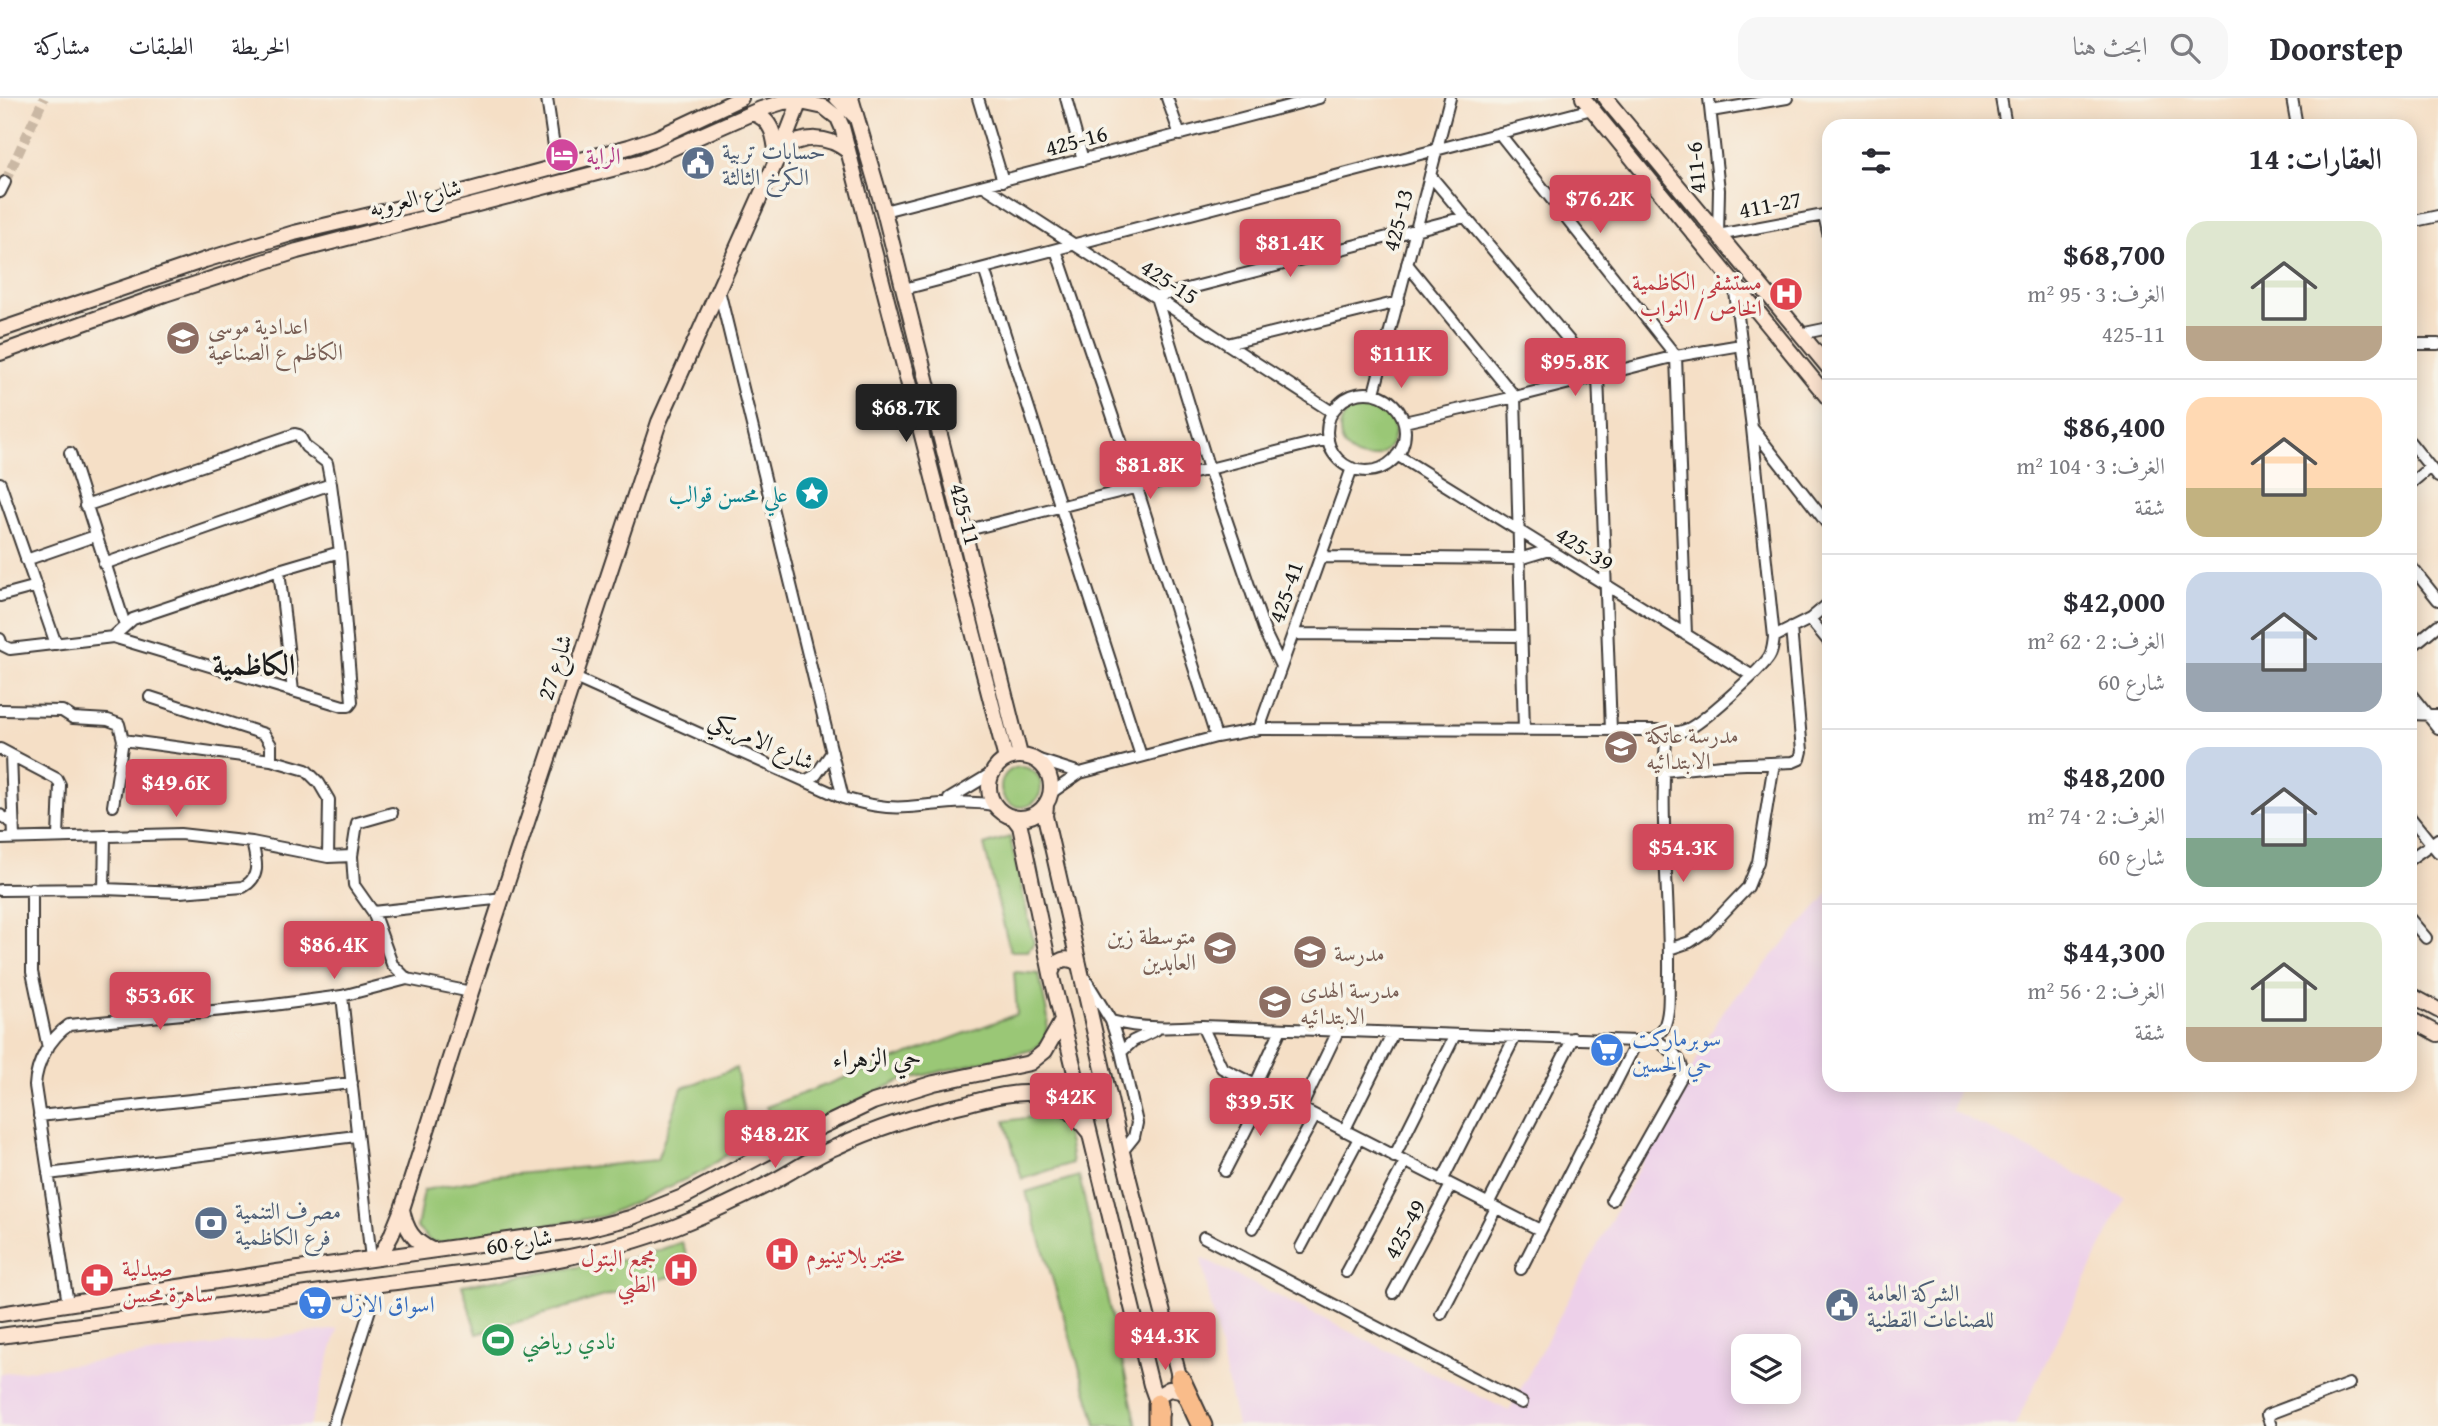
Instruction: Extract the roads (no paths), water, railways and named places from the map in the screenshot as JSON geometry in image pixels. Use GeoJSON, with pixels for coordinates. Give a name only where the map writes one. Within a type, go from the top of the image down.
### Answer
{"type":"FeatureCollection","features":[{"type":"Feature","properties":{"kind":"highway"},"geometry":{"type":"LineString","coordinates":[[1182,1387],[1202,1426]]}},
{"type":"Feature","properties":{"kind":"highway"},"geometry":{"type":"LineString","coordinates":[[1157,1402],[1158,1426]]}},
{"type":"Feature","properties":{"kind":"street"},"geometry":{"type":"LineString","coordinates":[[547,98],[557,167]]}},
{"type":"Feature","properties":{"kind":"street","name":"شارع العروبه"},"geometry":{"type":"LineString","coordinates":[[0,330],[205,260],[294,233],[557,167],[656,138],[741,98]]}},
{"type":"Feature","properties":{"kind":"street","name":"425-11"},"geometry":{"type":"LineString","coordinates":[[837,98],[855,116]]}},
{"type":"Feature","properties":{"kind":"street","name":"425-11"},"geometry":{"type":"LineString","coordinates":[[851,98],[884,211],[964,531],[1013,757]]}},
{"type":"Feature","properties":{"kind":"street"},"geometry":{"type":"LineString","coordinates":[[978,98],[1003,181]]}},
{"type":"Feature","properties":{"kind":"street"},"geometry":{"type":"LineString","coordinates":[[1066,98],[1083,160]]}},
{"type":"Feature","properties":{"kind":"street"},"geometry":{"type":"LineString","coordinates":[[1167,98],[1180,135]]}},
{"type":"Feature","properties":{"kind":"street"},"geometry":{"type":"LineString","coordinates":[[1266,98],[1270,111]]}},
{"type":"Feature","properties":{"kind":"street","name":"425-16"},"geometry":{"type":"LineString","coordinates":[[884,211],[1319,98]]}},
{"type":"Feature","properties":{"kind":"street","name":"425-13"},"geometry":{"type":"LineString","coordinates":[[1374,393],[1450,98]]}},
{"type":"Feature","properties":{"kind":"street"},"geometry":{"type":"LineString","coordinates":[[1605,98],[1822,360]]}},
{"type":"Feature","properties":{"kind":"street","name":"411-6"},"geometry":{"type":"LineString","coordinates":[[1709,98],[1719,190],[1718,235]]}},
{"type":"Feature","properties":{"kind":"street"},"geometry":{"type":"LineString","coordinates":[[1711,111],[1787,98]]}},
{"type":"Feature","properties":{"kind":"street"},"geometry":{"type":"LineString","coordinates":[[2001,98],[2005,119]]}},
{"type":"Feature","properties":{"kind":"street"},"geometry":{"type":"LineString","coordinates":[[2292,98],[2296,119]]}},
{"type":"Feature","properties":{"kind":"street","name":"شارع العروبه"},"geometry":{"type":"LineString","coordinates":[[0,352],[297,251],[643,161],[778,100],[801,100],[824,107],[838,118]]}},
{"type":"Feature","properties":{"kind":"street","name":"شارع 27"},"geometry":{"type":"LineString","coordinates":[[375,1259],[391,1236],[402,1209],[659,422],[801,100]]}},
{"type":"Feature","properties":{"kind":"street"},"geometry":{"type":"LineString","coordinates":[[904,289],[1499,133],[1587,103],[1822,390]]}},
{"type":"Feature","properties":{"kind":"street"},"geometry":{"type":"LineString","coordinates":[[760,107],[768,121],[779,155],[795,142],[818,138],[834,142],[848,151]]}},
{"type":"Feature","properties":{"kind":"street","name":"425-11"},"geometry":{"type":"LineString","coordinates":[[838,118],[1013,757]]}},
{"type":"Feature","properties":{"kind":"street"},"geometry":{"type":"LineString","coordinates":[[1499,133],[1676,356],[1686,635]]}},
{"type":"Feature","properties":{"kind":"street"},"geometry":{"type":"LineString","coordinates":[[1430,175],[1598,375],[1611,730]]}},
{"type":"Feature","properties":{"kind":"street","name":"425-15"},"geometry":{"type":"LineString","coordinates":[[984,186],[1332,412]]}},
{"type":"Feature","properties":{"kind":"street","name":"411-27"},"geometry":{"type":"LineString","coordinates":[[1718,235],[1822,215]]}},
{"type":"Feature","properties":{"kind":"street"},"geometry":{"type":"LineString","coordinates":[[1282,666],[1266,635],[1209,469],[1156,298],[1465,216]]}},
{"type":"Feature","properties":{"kind":"street"},"geometry":{"type":"LineString","coordinates":[[2417,220],[2438,216]]}},
{"type":"Feature","properties":{"kind":"street"},"geometry":{"type":"LineString","coordinates":[[1056,250],[1137,488],[1216,737]]}},
{"type":"Feature","properties":{"kind":"street"},"geometry":{"type":"LineString","coordinates":[[1408,264],[1515,397],[1524,730]]}},
{"type":"Feature","properties":{"kind":"street"},"geometry":{"type":"LineString","coordinates":[[984,269],[1141,756]]}},
{"type":"Feature","properties":{"kind":"street"},"geometry":{"type":"LineString","coordinates":[[1014,818],[1032,816],[1080,773],[1216,737],[1259,729],[1680,732],[1706,717],[1770,656],[1774,637],[1752,428],[1733,282]]}},
{"type":"Feature","properties":{"kind":"street"},"geometry":{"type":"LineString","coordinates":[[719,290],[844,798]]}},
{"type":"Feature","properties":{"kind":"street"},"geometry":{"type":"LineString","coordinates":[[1227,344],[1398,302]]}},
{"type":"Feature","properties":{"kind":"street"},"geometry":{"type":"LineString","coordinates":[[1800,334],[1822,329]]}},
{"type":"Feature","properties":{"kind":"street"},"geometry":{"type":"LineString","coordinates":[[2417,344],[2438,344]]}},
{"type":"Feature","properties":{"kind":"street"},"geometry":{"type":"LineString","coordinates":[[1404,422],[1676,356],[1741,345]]}},
{"type":"Feature","properties":{"kind":"street"},"geometry":{"type":"LineString","coordinates":[[1374,393],[1387,398],[1398,408],[1405,433],[1403,445],[1388,464],[1364,471],[1340,461],[1332,451],[1327,425],[1340,402],[1350,396],[1374,393]]}},
{"type":"Feature","properties":{"kind":"street"},"geometry":{"type":"LineString","coordinates":[[1752,428],[1822,517]]}},
{"type":"Feature","properties":{"kind":"street"},"geometry":{"type":"LineString","coordinates":[[0,639],[2,645],[10,649],[113,637],[343,706],[349,706],[352,702],[340,552],[327,463],[306,447],[299,435],[295,434],[85,506]]}},
{"type":"Feature","properties":{"kind":"street"},"geometry":{"type":"LineString","coordinates":[[964,531],[1328,439]]}},
{"type":"Feature","properties":{"kind":"street"},"geometry":{"type":"LineString","coordinates":[[2417,451],[2438,477]]}},
{"type":"Feature","properties":{"kind":"street"},"geometry":{"type":"LineString","coordinates":[[70,453],[125,625]]}},
{"type":"Feature","properties":{"kind":"street","name":"425-39"},"geometry":{"type":"LineString","coordinates":[[1397,455],[1751,676]]}},
{"type":"Feature","properties":{"kind":"street"},"geometry":{"type":"LineString","coordinates":[[2417,478],[2430,467]]}},
{"type":"Feature","properties":{"kind":"street","name":"425-41"},"geometry":{"type":"LineString","coordinates":[[1259,729],[1352,468]]}},
{"type":"Feature","properties":{"kind":"street"},"geometry":{"type":"LineString","coordinates":[[0,483],[56,644]]}},
{"type":"Feature","properties":{"kind":"street"},"geometry":{"type":"LineString","coordinates":[[104,564],[331,484]]}},
{"type":"Feature","properties":{"kind":"street"},"geometry":{"type":"LineString","coordinates":[[26,560],[95,536]]}},
{"type":"Feature","properties":{"kind":"street"},"geometry":{"type":"LineString","coordinates":[[1320,557],[1520,559],[1549,550]]}},
{"type":"Feature","properties":{"kind":"street"},"geometry":{"type":"LineString","coordinates":[[113,637],[133,619],[340,552]]}},
{"type":"Feature","properties":{"kind":"street"},"geometry":{"type":"LineString","coordinates":[[279,570],[293,691]]}},
{"type":"Feature","properties":{"kind":"street"},"geometry":{"type":"LineString","coordinates":[[2417,574],[2438,600]]}},
{"type":"Feature","properties":{"kind":"street"},"geometry":{"type":"LineString","coordinates":[[0,596],[37,586]]}},
{"type":"Feature","properties":{"kind":"street"},"geometry":{"type":"LineString","coordinates":[[1774,637],[1810,619],[1822,609]]}},
{"type":"Feature","properties":{"kind":"street"},"geometry":{"type":"LineString","coordinates":[[1810,619],[1822,634]]}},
{"type":"Feature","properties":{"kind":"street"},"geometry":{"type":"LineString","coordinates":[[2417,642],[2438,625]]}},
{"type":"Feature","properties":{"kind":"street"},"geometry":{"type":"LineString","coordinates":[[1663,771],[1793,762],[1800,759],[1802,751],[1791,628]]}},
{"type":"Feature","properties":{"kind":"street"},"geometry":{"type":"LineString","coordinates":[[1293,634],[1521,636]]}},
{"type":"Feature","properties":{"kind":"street","name":"شارع الامريكي"},"geometry":{"type":"LineString","coordinates":[[575,678],[844,798],[874,807],[976,801],[994,805]]}},
{"type":"Feature","properties":{"kind":"street"},"geometry":{"type":"LineString","coordinates":[[150,696],[264,734],[271,745],[271,760]]}},
{"type":"Feature","properties":{"kind":"street"},"geometry":{"type":"LineString","coordinates":[[2417,700],[2432,715],[2438,728]]}},
{"type":"Feature","properties":{"kind":"street"},"geometry":{"type":"LineString","coordinates":[[0,710],[62,711],[73,718],[108,720],[119,724],[123,740],[113,806]]}},
{"type":"Feature","properties":{"kind":"street"},"geometry":{"type":"LineString","coordinates":[[1111,1021],[1162,1029],[1202,1026],[1637,1041],[1653,1038],[1663,1029],[1668,1015],[1669,949],[1663,771],[1667,732]]}},
{"type":"Feature","properties":{"kind":"street"},"geometry":{"type":"LineString","coordinates":[[123,740],[271,760],[306,770],[319,783],[329,800],[328,857]]}},
{"type":"Feature","properties":{"kind":"street"},"geometry":{"type":"LineString","coordinates":[[5,752],[14,838]]}},
{"type":"Feature","properties":{"kind":"street"},"geometry":{"type":"LineString","coordinates":[[5,752],[57,779],[60,785],[58,837]]}},
{"type":"Feature","properties":{"kind":"street"},"geometry":{"type":"LineString","coordinates":[[805,781],[816,775],[832,752]]}},
{"type":"Feature","properties":{"kind":"street"},"geometry":{"type":"LineString","coordinates":[[1080,773],[1036,759],[1013,757],[998,765],[992,773],[990,795],[994,805],[1014,818],[1020,826],[1042,937],[1088,1131],[1151,1385],[1166,1426]]}},
{"type":"Feature","properties":{"kind":"street"},"geometry":{"type":"LineString","coordinates":[[1036,759],[1049,774],[1049,799],[1045,817],[1122,1152],[1193,1426]]}},
{"type":"Feature","properties":{"kind":"street"},"geometry":{"type":"LineString","coordinates":[[1669,949],[1690,942],[1706,931],[1748,887],[1758,862],[1774,763]]}},
{"type":"Feature","properties":{"kind":"street","name":"شارع الامريكي"},"geometry":{"type":"LineString","coordinates":[[940,803],[976,785],[992,773]]}},
{"type":"Feature","properties":{"kind":"street"},"geometry":{"type":"LineString","coordinates":[[392,813],[357,824],[352,856],[354,885],[373,912],[392,964],[407,979]]}},
{"type":"Feature","properties":{"kind":"street"},"geometry":{"type":"LineString","coordinates":[[0,815],[13,824]]}},
{"type":"Feature","properties":{"kind":"street"},"geometry":{"type":"LineString","coordinates":[[2417,825],[2436,845],[2417,855]]}},
{"type":"Feature","properties":{"kind":"street"},"geometry":{"type":"LineString","coordinates":[[0,839],[180,834],[252,842],[328,857],[352,856]]}},
{"type":"Feature","properties":{"kind":"street"},"geometry":{"type":"LineString","coordinates":[[104,889],[105,836]]}},
{"type":"Feature","properties":{"kind":"street"},"geometry":{"type":"LineString","coordinates":[[0,890],[104,889],[180,892],[243,887],[252,883],[258,870],[252,842]]}},
{"type":"Feature","properties":{"kind":"street"},"geometry":{"type":"LineString","coordinates":[[32,889],[32,972],[48,1048]]}},
{"type":"Feature","properties":{"kind":"street"},"geometry":{"type":"LineString","coordinates":[[373,912],[503,898]]}},
{"type":"Feature","properties":{"kind":"street"},"geometry":{"type":"LineString","coordinates":[[2417,927],[2426,938]]}},
{"type":"Feature","properties":{"kind":"street"},"geometry":{"type":"LineString","coordinates":[[1042,937],[1058,944],[1069,938],[1072,932]]}},
{"type":"Feature","properties":{"kind":"street"},"geometry":{"type":"LineString","coordinates":[[1051,974],[1056,962],[1062,960],[1068,959],[1080,969],[1111,1021],[1121,1052],[1137,1123],[1134,1137],[1111,1161],[1095,1158]]}},
{"type":"Feature","properties":{"kind":"street"},"geometry":{"type":"LineString","coordinates":[[68,1304],[39,1116],[36,1075],[57,1035],[69,1026],[342,996],[407,979],[471,992]]}},
{"type":"Feature","properties":{"kind":"street"},"geometry":{"type":"LineString","coordinates":[[342,996],[356,1136],[375,1259]]}},
{"type":"Feature","properties":{"kind":"street"},"geometry":{"type":"LineString","coordinates":[[2417,999],[2438,1010]]}},
{"type":"Feature","properties":{"kind":"street","name":"شارع 60"},"geometry":{"type":"LineString","coordinates":[[0,1314],[587,1228],[630,1218],[685,1196],[781,1145],[873,1102],[910,1089],[1030,1063],[1045,1052],[1062,1021]]}},
{"type":"Feature","properties":{"kind":"street"},"geometry":{"type":"LineString","coordinates":[[2417,1024],[2438,1034]]}},
{"type":"Feature","properties":{"kind":"street"},"geometry":{"type":"LineString","coordinates":[[1202,1026],[1222,1068],[1540,1230]]}},
{"type":"Feature","properties":{"kind":"street"},"geometry":{"type":"LineString","coordinates":[[1121,1052],[1140,1037],[1162,1029]]}},
{"type":"Feature","properties":{"kind":"street"},"geometry":{"type":"LineString","coordinates":[[1225,1171],[1260,1088],[1281,1029]]}},
{"type":"Feature","properties":{"kind":"street"},"geometry":{"type":"LineString","coordinates":[[1301,1108],[1338,1031]]}},
{"type":"Feature","properties":{"kind":"street"},"geometry":{"type":"LineString","coordinates":[[1344,1130],[1393,1034]]}},
{"type":"Feature","properties":{"kind":"street"},"geometry":{"type":"LineString","coordinates":[[1346,1272],[1455,1035]]}},
{"type":"Feature","properties":{"kind":"street","name":"425-49"},"geometry":{"type":"LineString","coordinates":[[1393,1293],[1515,1037]]}},
{"type":"Feature","properties":{"kind":"street"},"geometry":{"type":"LineString","coordinates":[[1441,1314],[1573,1038]]}},
{"type":"Feature","properties":{"kind":"street"},"geometry":{"type":"LineString","coordinates":[[1612,1200],[1682,1074],[1683,1067],[1679,1059],[1653,1038]]}},
{"type":"Feature","properties":{"kind":"street"},"geometry":{"type":"LineString","coordinates":[[1521,1269],[1637,1041]]}},
{"type":"Feature","properties":{"kind":"street"},"geometry":{"type":"LineString","coordinates":[[39,1116],[352,1083]]}},
{"type":"Feature","properties":{"kind":"street","name":"شارع 60"},"geometry":{"type":"LineString","coordinates":[[0,1336],[596,1251],[677,1226],[749,1193],[834,1147],[894,1123],[983,1100],[1024,1093],[1039,1094],[1063,1104],[1088,1131]]}},
{"type":"Feature","properties":{"kind":"street"},"geometry":{"type":"LineString","coordinates":[[1253,1228],[1315,1116]]}},
{"type":"Feature","properties":{"kind":"street"},"geometry":{"type":"LineString","coordinates":[[48,1174],[356,1136]]}},
{"type":"Feature","properties":{"kind":"street"},"geometry":{"type":"LineString","coordinates":[[1301,1247],[1359,1138]]}},
{"type":"Feature","properties":{"kind":"street"},"geometry":{"type":"LineString","coordinates":[[781,1145],[776,1157],[777,1162],[783,1168],[793,1170]]}},
{"type":"Feature","properties":{"kind":"street"},"geometry":{"type":"LineString","coordinates":[[743,1165],[753,1168],[758,1174],[756,1186],[749,1193]]}},
{"type":"Feature","properties":{"kind":"street"},"geometry":{"type":"LineString","coordinates":[[1101,1182],[1106,1172],[1111,1169],[1117,1168],[1128,1173]]}},
{"type":"Feature","properties":{"kind":"street"},"geometry":{"type":"LineString","coordinates":[[402,1209],[410,1234],[419,1244],[432,1250]]}},
{"type":"Feature","properties":{"kind":"street"},"geometry":{"type":"LineString","coordinates":[[1204,1237],[1522,1403]]}},
{"type":"Feature","properties":{"kind":"street"},"geometry":{"type":"LineString","coordinates":[[333,1426],[378,1284]]}},
{"type":"Feature","properties":{"kind":"street"},"geometry":{"type":"LineString","coordinates":[[2271,1426],[2267,1415],[2349,1384]]}},
{"type":"Feature","properties":{"kind":"street"},"geometry":{"type":"LineString","coordinates":[[1157,1402],[1159,1395],[1168,1389],[1182,1387]]}},
{"type":"Feature","properties":{"kind":"tunnel"},"geometry":{"type":"LineString","coordinates":[[5,182],[44,98]]}},
{"type":"Feature","properties":{"kind":"place","name":"الراية"},"geometry":{"type":"Point","coordinates":[562,155]}},
{"type":"Feature","properties":{"kind":"place","name":"حسابات تربية الكرخ الثالثة"},"geometry":{"type":"Point","coordinates":[698,163]}},
{"type":"Feature","properties":{"kind":"place","name":"مستشفى الكاظمية الخاص / النواب"},"geometry":{"type":"Point","coordinates":[1786,294]}},
{"type":"Feature","properties":{"kind":"place","name":"اعدادية موسى الكاظم ع الصناعية"},"geometry":{"type":"Point","coordinates":[183,338]}},
{"type":"Feature","properties":{"kind":"place","name":"علي محسن قوالب"},"geometry":{"type":"Point","coordinates":[812,493]}},
{"type":"Feature","properties":{"kind":"place","name":"مدرسة عاتكة الابتدائيه"},"geometry":{"type":"Point","coordinates":[1621,747]}},
{"type":"Feature","properties":{"kind":"place","name":"متوسطة زين العابدين"},"geometry":{"type":"Point","coordinates":[1220,948]}},
{"type":"Feature","properties":{"kind":"place","name":"مدرسة"},"geometry":{"type":"Point","coordinates":[1310,952]}},
{"type":"Feature","properties":{"kind":"place","name":"مدرسة الهدى الابتدائيه"},"geometry":{"type":"Point","coordinates":[1275,1002]}},
{"type":"Feature","properties":{"kind":"place","name":"سوبرماركت حي الحسين"},"geometry":{"type":"Point","coordinates":[1607,1050]}},
{"type":"Feature","properties":{"kind":"place","name":"مصرف التنمية فرع الكاظمية"},"geometry":{"type":"Point","coordinates":[211,1223]}},
{"type":"Feature","properties":{"kind":"place","name":"مختبر بلاتينيوم"},"geometry":{"type":"Point","coordinates":[782,1254]}},
{"type":"Feature","properties":{"kind":"place","name":"مجمع البتول الطبي"},"geometry":{"type":"Point","coordinates":[681,1270]}},
{"type":"Feature","properties":{"kind":"place","name":"صيدلية ساهرة محسن"},"geometry":{"type":"Point","coordinates":[97,1280]}},
{"type":"Feature","properties":{"kind":"place","name":"اسواق الازل"},"geometry":{"type":"Point","coordinates":[315,1303]}},
{"type":"Feature","properties":{"kind":"place","name":"الشركة العامة للصناعات القطنية"},"geometry":{"type":"Point","coordinates":[1842,1305]}},
{"type":"Feature","properties":{"kind":"place","name":"نادي رياضي"},"geometry":{"type":"Point","coordinates":[498,1340]}},
{"type":"Feature","properties":{"kind":"district","name":"الكاظمية"},"geometry":{"type":"Point","coordinates":[254,664]}},
{"type":"Feature","properties":{"kind":"district","name":"حي الزهراء"},"geometry":{"type":"Point","coordinates":[877,1057]}}]}
